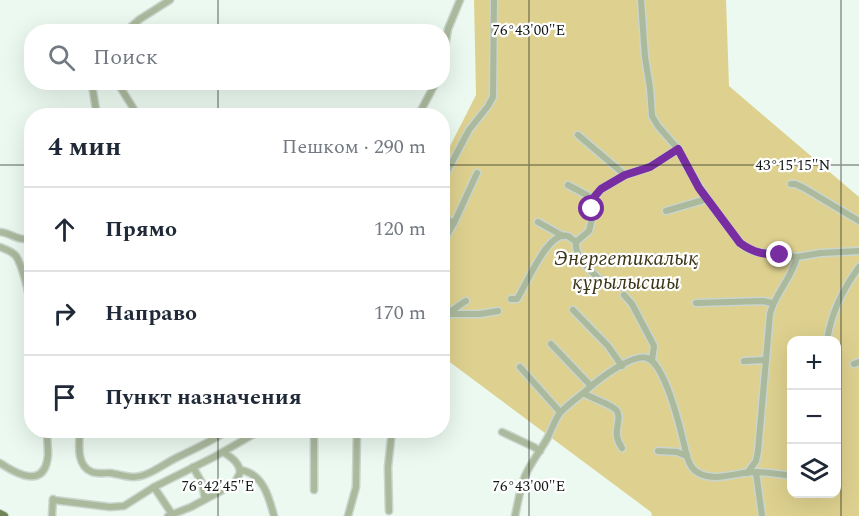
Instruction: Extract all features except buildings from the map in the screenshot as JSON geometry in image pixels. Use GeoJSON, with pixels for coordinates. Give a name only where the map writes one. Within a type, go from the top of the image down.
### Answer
{"type":"FeatureCollection","features":[{"type":"Feature","properties":{"kind":"street"},"geometry":{"type":"LineString","coordinates":[[136,24],[170,0]]}},
{"type":"Feature","properties":{"kind":"street"},"geometry":{"type":"LineString","coordinates":[[450,24],[460,0]]}},
{"type":"Feature","properties":{"kind":"street"},"geometry":{"type":"LineString","coordinates":[[450,167],[469,130],[489,106],[493,97],[494,0]]}},
{"type":"Feature","properties":{"kind":"street"},"geometry":{"type":"LineString","coordinates":[[641,0],[652,116],[678,149],[707,199],[740,243],[756,252],[796,257],[859,251]]}},
{"type":"Feature","properties":{"kind":"street"},"geometry":{"type":"LineString","coordinates":[[93,90],[96,108]]}},
{"type":"Feature","properties":{"kind":"street"},"geometry":{"type":"LineString","coordinates":[[122,90],[133,108]]}},
{"type":"Feature","properties":{"kind":"street"},"geometry":{"type":"LineString","coordinates":[[422,108],[432,90]]}},
{"type":"Feature","properties":{"kind":"street"},"geometry":{"type":"LineString","coordinates":[[578,135],[625,175]]}},
{"type":"Feature","properties":{"kind":"street"},"geometry":{"type":"LineString","coordinates":[[576,242],[589,231],[594,199],[601,189],[625,175],[650,167],[678,149]]}},
{"type":"Feature","properties":{"kind":"street"},"geometry":{"type":"LineString","coordinates":[[450,230],[477,173]]}},
{"type":"Feature","properties":{"kind":"street"},"geometry":{"type":"LineString","coordinates":[[791,184],[804,188],[859,220]]}},
{"type":"Feature","properties":{"kind":"street"},"geometry":{"type":"LineString","coordinates":[[568,185],[594,199]]}},
{"type":"Feature","properties":{"kind":"street"},"geometry":{"type":"LineString","coordinates":[[666,211],[707,199]]}},
{"type":"Feature","properties":{"kind":"street"},"geometry":{"type":"LineString","coordinates":[[450,221],[454,223]]}},
{"type":"Feature","properties":{"kind":"street"},"geometry":{"type":"LineString","coordinates":[[538,222],[576,242]]}},
{"type":"Feature","properties":{"kind":"street"},"geometry":{"type":"LineString","coordinates":[[0,232],[24,239]]}},
{"type":"Feature","properties":{"kind":"street"},"geometry":{"type":"LineString","coordinates":[[511,299],[517,299],[535,265],[550,244],[555,238],[563,236]]}},
{"type":"Feature","properties":{"kind":"street"},"geometry":{"type":"LineString","coordinates":[[576,242],[576,253],[603,283]]}},
{"type":"Feature","properties":{"kind":"street"},"geometry":{"type":"LineString","coordinates":[[0,247],[15,256],[24,278]]}},
{"type":"Feature","properties":{"kind":"street"},"geometry":{"type":"LineString","coordinates":[[747,472],[756,461],[758,451],[772,303],[792,271],[796,257]]}},
{"type":"Feature","properties":{"kind":"street"},"geometry":{"type":"LineString","coordinates":[[828,336],[836,305],[859,267]]}},
{"type":"Feature","properties":{"kind":"street"},"geometry":{"type":"LineString","coordinates":[[624,295],[632,304],[654,346],[651,360]]}},
{"type":"Feature","properties":{"kind":"street"},"geometry":{"type":"LineString","coordinates":[[450,311],[466,301]]}},
{"type":"Feature","properties":{"kind":"street"},"geometry":{"type":"LineString","coordinates":[[696,303],[763,301],[772,303]]}},
{"type":"Feature","properties":{"kind":"street"},"geometry":{"type":"LineString","coordinates":[[573,310],[608,346],[622,366]]}},
{"type":"Feature","properties":{"kind":"street"},"geometry":{"type":"LineString","coordinates":[[450,314],[480,314],[498,311]]}},
{"type":"Feature","properties":{"kind":"street"},"geometry":{"type":"LineString","coordinates":[[551,344],[591,386]]}},
{"type":"Feature","properties":{"kind":"street"},"geometry":{"type":"LineString","coordinates":[[515,516],[524,479],[561,412],[591,386],[636,358],[647,358],[659,368],[667,387],[687,456],[695,471],[707,476],[747,472],[787,475]]}},
{"type":"Feature","properties":{"kind":"street"},"geometry":{"type":"LineString","coordinates":[[744,361],[766,360]]}},
{"type":"Feature","properties":{"kind":"street"},"geometry":{"type":"LineString","coordinates":[[520,368],[561,412]]}},
{"type":"Feature","properties":{"kind":"street"},"geometry":{"type":"LineString","coordinates":[[584,393],[615,409],[618,413],[616,438],[622,448]]}},
{"type":"Feature","properties":{"kind":"street"},"geometry":{"type":"LineString","coordinates":[[502,432],[540,451]]}},
{"type":"Feature","properties":{"kind":"street"},"geometry":{"type":"LineString","coordinates":[[0,463],[19,474],[37,476],[45,467],[48,456],[47,438]]}},
{"type":"Feature","properties":{"kind":"street"},"geometry":{"type":"LineString","coordinates":[[80,438],[81,462],[86,469],[93,473],[135,477],[148,473],[217,438]]}},
{"type":"Feature","properties":{"kind":"street"},"geometry":{"type":"LineString","coordinates":[[52,516],[53,498],[93,506],[124,506],[153,487],[247,438]]}},
{"type":"Feature","properties":{"kind":"street"},"geometry":{"type":"LineString","coordinates":[[314,438],[314,490]]}},
{"type":"Feature","properties":{"kind":"street"},"geometry":{"type":"LineString","coordinates":[[348,516],[356,487],[357,438]]}},
{"type":"Feature","properties":{"kind":"street"},"geometry":{"type":"LineString","coordinates":[[389,510],[388,467],[391,438]]}},
{"type":"Feature","properties":{"kind":"street"},"geometry":{"type":"LineString","coordinates":[[153,487],[170,515],[191,507],[234,484],[239,477],[240,470],[234,460],[223,452]]}},
{"type":"Feature","properties":{"kind":"street"},"geometry":{"type":"LineString","coordinates":[[658,452],[687,456]]}},
{"type":"Feature","properties":{"kind":"street"},"geometry":{"type":"LineString","coordinates":[[193,467],[202,483],[204,499]]}},
{"type":"Feature","properties":{"kind":"street"},"geometry":{"type":"LineString","coordinates":[[240,470],[258,478],[274,516]]}},
{"type":"Feature","properties":{"kind":"street"},"geometry":{"type":"LineString","coordinates":[[756,472],[762,516]]}},
{"type":"Feature","properties":{"kind":"green space","name":"Энергетикалық құрылысшы"},"geometry":{"type":"Polygon","coordinates":[[[474,0],[726,0],[729,86],[859,197],[859,516],[652,516],[651,512],[450,362],[450,146],[476,95],[474,0]]]}},
{"type":"Feature","properties":{"kind":"route"},"geometry":{"type":"LineString","coordinates":[[592,209],[595,196],[601,189],[625,175],[650,167],[678,149],[699,188],[740,243],[756,252],[780,255]]}}]}
